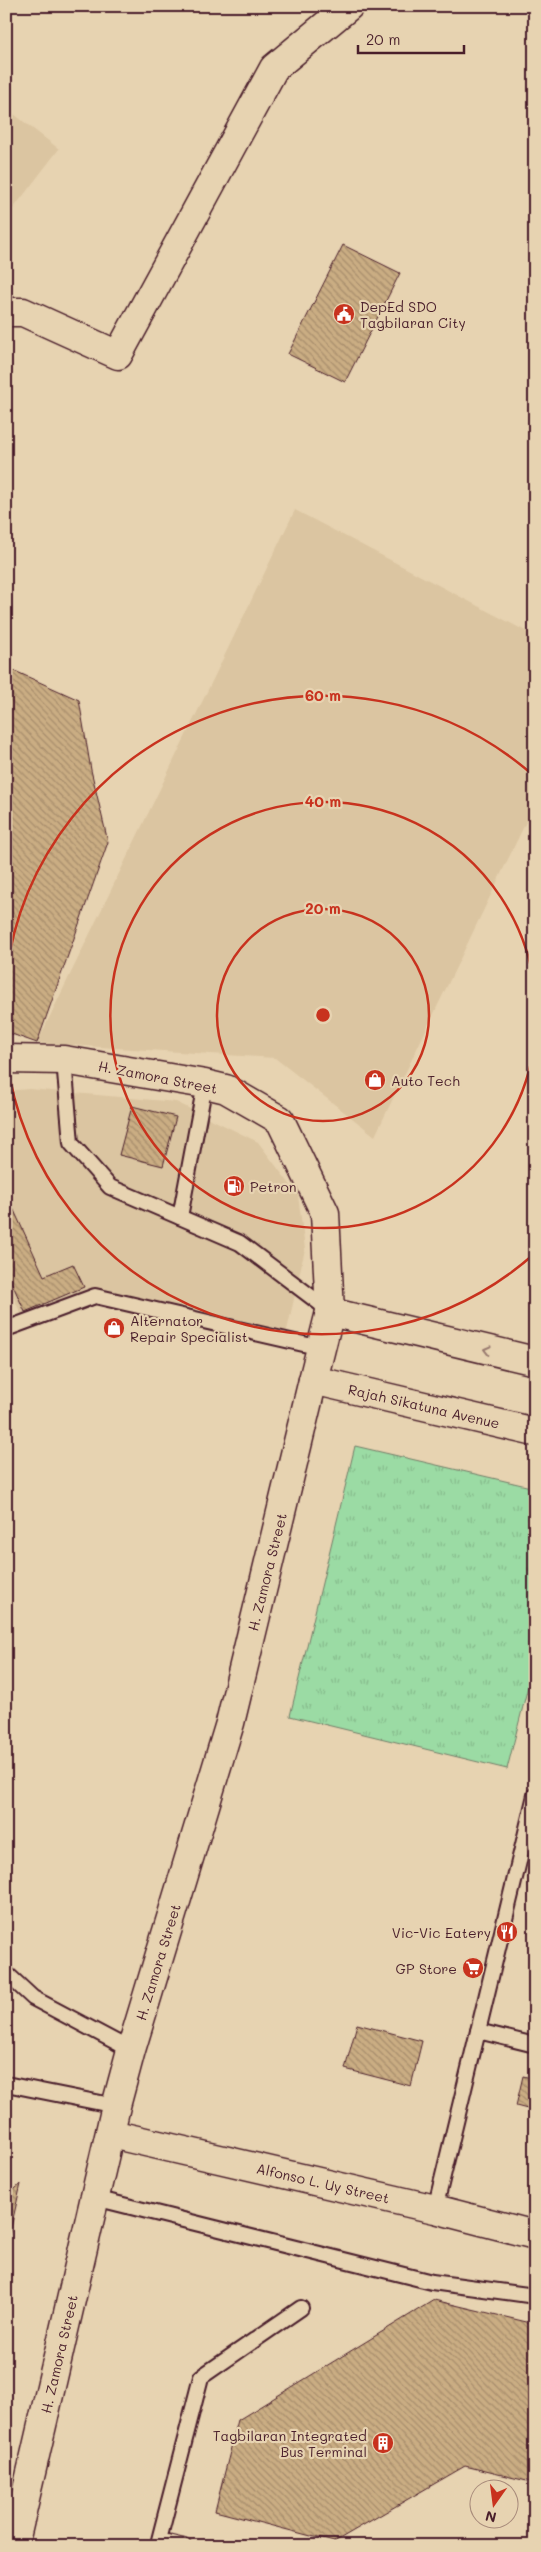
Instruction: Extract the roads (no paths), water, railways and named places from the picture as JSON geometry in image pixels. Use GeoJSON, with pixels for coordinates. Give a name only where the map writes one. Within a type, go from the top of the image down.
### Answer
{"type":"FeatureCollection","features":[{"type":"Feature","properties":{"kind":"street"},"geometry":{"type":"LineString","coordinates":[[6,312],[23,312],[118,355],[274,68],[349,6]]}},
{"type":"Feature","properties":{"kind":"street","name":"H. Zamora Street"},"geometry":{"type":"LineString","coordinates":[[6,1059],[64,1060],[205,1084],[226,1089],[280,1120],[325,1213],[330,1312],[230,1723],[131,2050],[116,2106],[14,2546]]}},
{"type":"Feature","properties":{"kind":"street"},"geometry":{"type":"LineString","coordinates":[[330,1312],[535,1361]]}},
{"type":"Feature","properties":{"kind":"street","name":"Rajah Sikatuna Avenue"},"geometry":{"type":"LineString","coordinates":[[313,1380],[535,1432]]}},
{"type":"Feature","properties":{"kind":"street","name":"Alfonso L. Uy Street"},"geometry":{"type":"LineString","coordinates":[[111,2134],[535,2235]]}},
{"type":"Feature","properties":{"kind":"lane"},"geometry":{"type":"LineString","coordinates":[[64,1060],[71,1143],[110,1187],[240,1243],[330,1312]]}},
{"type":"Feature","properties":{"kind":"lane"},"geometry":{"type":"LineString","coordinates":[[180,1217],[205,1084]]}},
{"type":"Feature","properties":{"kind":"lane"},"geometry":{"type":"LineString","coordinates":[[6,1329],[95,1296],[321,1348]]}},
{"type":"Feature","properties":{"kind":"lane"},"geometry":{"type":"LineString","coordinates":[[435,2210],[535,1795]]}},
{"type":"Feature","properties":{"kind":"lane"},"geometry":{"type":"LineString","coordinates":[[6,1973],[33,1998],[131,2050]]}},
{"type":"Feature","properties":{"kind":"lane"},"geometry":{"type":"LineString","coordinates":[[478,2031],[535,2045]]}},
{"type":"Feature","properties":{"kind":"lane"},"geometry":{"type":"LineString","coordinates":[[6,2084],[116,2106]]}},
{"type":"Feature","properties":{"kind":"lane"},"geometry":{"type":"LineString","coordinates":[[95,2198],[432,2282],[535,2296]]}},
{"type":"Feature","properties":{"kind":"lane"},"geometry":{"type":"LineString","coordinates":[[184,2546],[159,2540],[201,2378],[301,2308]]}},
{"type":"Feature","properties":{"kind":"place","name":"DepEd SDO Tagbilaran City"},"geometry":{"type":"Point","coordinates":[344,314]}},
{"type":"Feature","properties":{"kind":"place","name":"Auto Tech"},"geometry":{"type":"Point","coordinates":[375,1080]}},
{"type":"Feature","properties":{"kind":"place","name":"Petron"},"geometry":{"type":"Point","coordinates":[234,1186]}},
{"type":"Feature","properties":{"kind":"place","name":"Alternator Repair Specialist"},"geometry":{"type":"Point","coordinates":[114,1328]}},
{"type":"Feature","properties":{"kind":"place","name":"Vic-Vic Eatery"},"geometry":{"type":"Point","coordinates":[507,1932]}},
{"type":"Feature","properties":{"kind":"place","name":"GP Store"},"geometry":{"type":"Point","coordinates":[473,1968]}},
{"type":"Feature","properties":{"kind":"place","name":"Tagbilaran Integrated Bus Terminal"},"geometry":{"type":"Point","coordinates":[383,2443]}}]}
